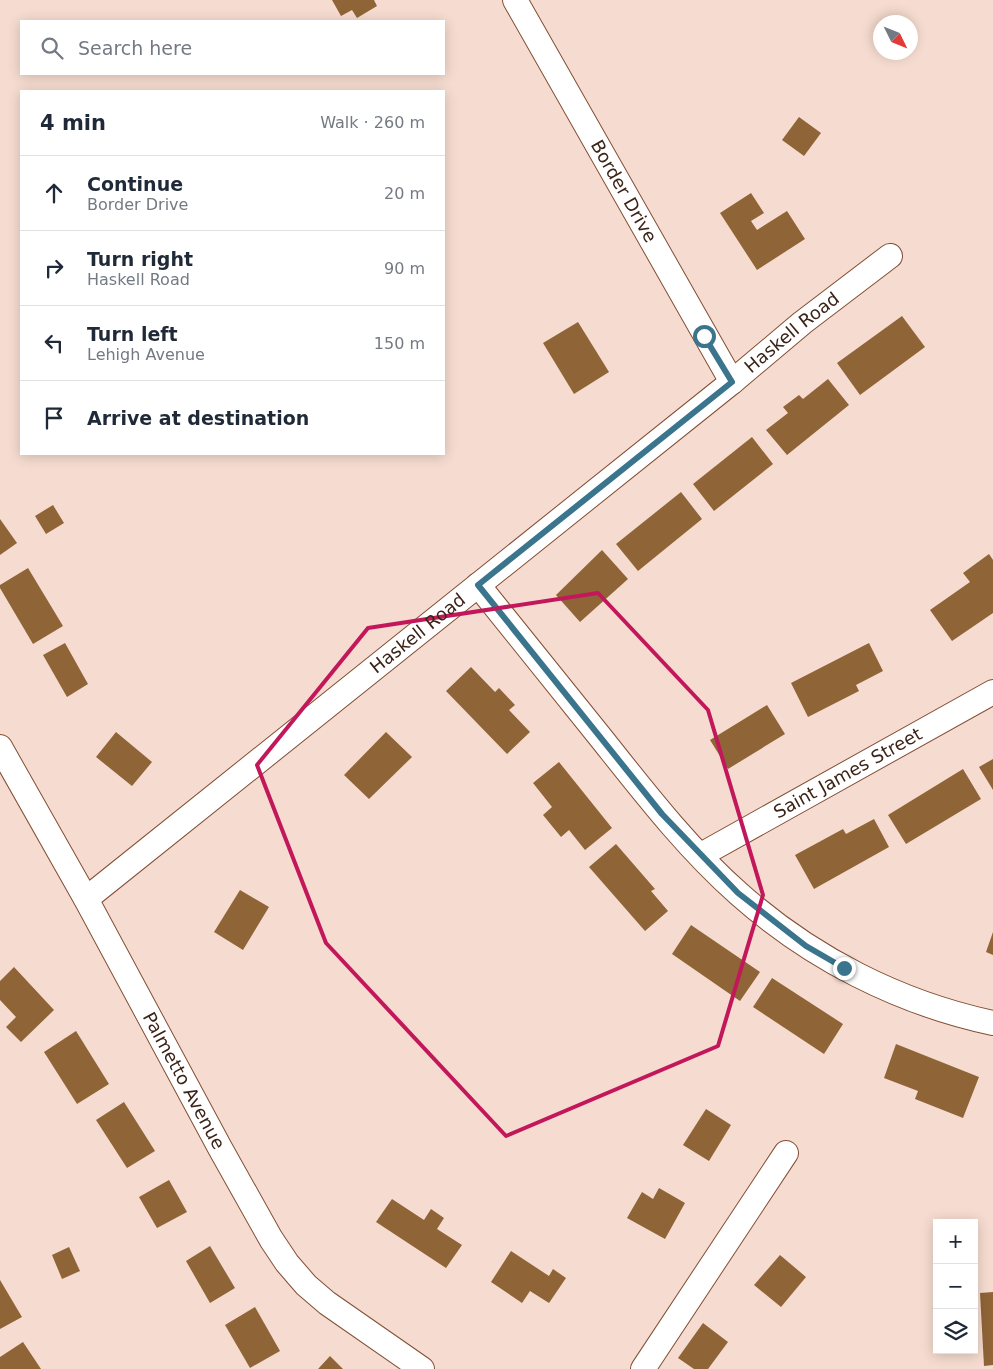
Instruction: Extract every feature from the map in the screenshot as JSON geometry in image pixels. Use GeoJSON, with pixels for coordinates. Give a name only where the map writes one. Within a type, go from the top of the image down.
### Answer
{"type":"FeatureCollection","features":[{"type":"Feature","properties":{"kind":"street","name":"Border Drive"},"geometry":{"type":"LineString","coordinates":[[515,0],[732,382]]}},
{"type":"Feature","properties":{"kind":"street","name":"Haskell Road"},"geometry":{"type":"LineString","coordinates":[[86,899],[732,382],[802,323],[890,256]]}},
{"type":"Feature","properties":{"kind":"street"},"geometry":{"type":"LineString","coordinates":[[478,585],[662,814],[738,893],[771,921],[844,968],[923,1003],[993,1022]]}},
{"type":"Feature","properties":{"kind":"street","name":"Saint James Street"},"geometry":{"type":"LineString","coordinates":[[702,856],[993,692]]}},
{"type":"Feature","properties":{"kind":"street","name":"Palmetto Avenue"},"geometry":{"type":"LineString","coordinates":[[0,747],[86,899],[229,1165],[271,1239],[287,1263],[327,1303],[422,1369]]}},
{"type":"Feature","properties":{"kind":"street"},"geometry":{"type":"LineString","coordinates":[[643,1369],[786,1153]]}},
{"type":"Feature","properties":{"kind":"highlighted area"},"geometry":{"type":"Polygon","coordinates":[[[598,593],[708,710],[763,895],[718,1046],[506,1136],[326,943],[257,765],[368,628],[598,593]]]}},
{"type":"Feature","properties":{"kind":"building"},"geometry":{"type":"Polygon","coordinates":[[[332,0],[374,0],[377,6],[357,18],[352,10],[341,16],[332,0]]]}},
{"type":"Feature","properties":{"kind":"building"},"geometry":{"type":"Polygon","coordinates":[[[799,117],[821,133],[804,156],[782,140],[799,117]]]}},
{"type":"Feature","properties":{"kind":"building"},"geometry":{"type":"Polygon","coordinates":[[[751,193],[764,213],[751,221],[757,230],[787,211],[805,239],[757,270],[720,213],[751,193]]]}},
{"type":"Feature","properties":{"kind":"building"},"geometry":{"type":"Polygon","coordinates":[[[902,316],[925,347],[860,395],[837,363],[902,316]]]}},
{"type":"Feature","properties":{"kind":"building"},"geometry":{"type":"Polygon","coordinates":[[[578,322],[609,372],[574,394],[543,343],[578,322]]]}},
{"type":"Feature","properties":{"kind":"building"},"geometry":{"type":"Polygon","coordinates":[[[828,379],[849,405],[787,455],[766,430],[788,413],[783,407],[799,395],[803,399],[828,379]]]}},
{"type":"Feature","properties":{"kind":"building"},"geometry":{"type":"Polygon","coordinates":[[[752,437],[773,464],[714,511],[693,484],[752,437]]]}},
{"type":"Feature","properties":{"kind":"building"},"geometry":{"type":"Polygon","coordinates":[[[681,492],[702,519],[638,571],[616,544],[681,492]]]}},
{"type":"Feature","properties":{"kind":"building"},"geometry":{"type":"Polygon","coordinates":[[[53,505],[64,523],[46,534],[35,516],[53,505]]]}},
{"type":"Feature","properties":{"kind":"building"},"geometry":{"type":"Polygon","coordinates":[[[0,519],[17,543],[0,555],[0,519]]]}},
{"type":"Feature","properties":{"kind":"building"},"geometry":{"type":"Polygon","coordinates":[[[602,550],[628,579],[580,622],[556,595],[602,550]]]}},
{"type":"Feature","properties":{"kind":"building"},"geometry":{"type":"Polygon","coordinates":[[[989,554],[993,560],[993,613],[952,641],[930,610],[970,582],[963,573],[989,554]]]}},
{"type":"Feature","properties":{"kind":"building"},"geometry":{"type":"Polygon","coordinates":[[[28,568],[63,626],[33,644],[0,588],[0,585],[28,568]]]}},
{"type":"Feature","properties":{"kind":"building"},"geometry":{"type":"Polygon","coordinates":[[[65,643],[88,684],[67,697],[43,655],[65,643]]]}},
{"type":"Feature","properties":{"kind":"building"},"geometry":{"type":"Polygon","coordinates":[[[869,643],[883,671],[856,685],[859,691],[808,717],[791,683],[869,643]]]}},
{"type":"Feature","properties":{"kind":"building"},"geometry":{"type":"Polygon","coordinates":[[[471,667],[495,692],[499,688],[515,705],[509,710],[530,732],[507,754],[446,691],[471,667]]]}},
{"type":"Feature","properties":{"kind":"building"},"geometry":{"type":"Polygon","coordinates":[[[767,705],[785,734],[728,769],[710,740],[767,705]]]}},
{"type":"Feature","properties":{"kind":"building"},"geometry":{"type":"Polygon","coordinates":[[[116,732],[152,762],[132,786],[96,757],[116,732]]]}},
{"type":"Feature","properties":{"kind":"building"},"geometry":{"type":"Polygon","coordinates":[[[386,732],[412,757],[369,799],[344,775],[386,732]]]}},
{"type":"Feature","properties":{"kind":"building"},"geometry":{"type":"Polygon","coordinates":[[[993,759],[993,790],[979,767],[993,759]]]}},
{"type":"Feature","properties":{"kind":"building"},"geometry":{"type":"Polygon","coordinates":[[[559,762],[612,828],[585,850],[569,830],[561,837],[543,815],[552,807],[533,783],[559,762]]]}},
{"type":"Feature","properties":{"kind":"building"},"geometry":{"type":"Polygon","coordinates":[[[963,769],[981,799],[906,844],[888,815],[963,769]]]}},
{"type":"Feature","properties":{"kind":"building"},"geometry":{"type":"Polygon","coordinates":[[[874,819],[889,847],[814,889],[795,855],[843,829],[846,834],[874,819]]]}},
{"type":"Feature","properties":{"kind":"building"},"geometry":{"type":"Polygon","coordinates":[[[616,844],[655,889],[651,891],[668,911],[645,931],[589,867],[616,844]]]}},
{"type":"Feature","properties":{"kind":"building"},"geometry":{"type":"Polygon","coordinates":[[[240,890],[269,907],[243,950],[214,932],[240,890]]]}},
{"type":"Feature","properties":{"kind":"building"},"geometry":{"type":"Polygon","coordinates":[[[691,925],[760,972],[740,1001],[672,954],[691,925]]]}},
{"type":"Feature","properties":{"kind":"building"},"geometry":{"type":"Polygon","coordinates":[[[993,932],[993,955],[986,952],[993,932]]]}},
{"type":"Feature","properties":{"kind":"building"},"geometry":{"type":"Polygon","coordinates":[[[14,967],[54,1010],[21,1042],[6,1027],[16,1017],[0,1000],[0,981],[14,967]]]}},
{"type":"Feature","properties":{"kind":"building"},"geometry":{"type":"Polygon","coordinates":[[[772,978],[843,1024],[824,1054],[753,1007],[772,978]]]}},
{"type":"Feature","properties":{"kind":"building"},"geometry":{"type":"Polygon","coordinates":[[[76,1031],[109,1084],[77,1104],[44,1052],[76,1031]]]}},
{"type":"Feature","properties":{"kind":"building"},"geometry":{"type":"Polygon","coordinates":[[[896,1044],[979,1077],[963,1118],[915,1099],[918,1091],[884,1078],[896,1044]]]}},
{"type":"Feature","properties":{"kind":"building"},"geometry":{"type":"Polygon","coordinates":[[[124,1102],[155,1151],[127,1168],[96,1120],[124,1102]]]}},
{"type":"Feature","properties":{"kind":"building"},"geometry":{"type":"Polygon","coordinates":[[[706,1109],[731,1125],[709,1161],[683,1145],[706,1109]]]}},
{"type":"Feature","properties":{"kind":"building"},"geometry":{"type":"Polygon","coordinates":[[[169,1180],[187,1212],[157,1228],[139,1197],[169,1180]]]}},
{"type":"Feature","properties":{"kind":"building"},"geometry":{"type":"Polygon","coordinates":[[[659,1188],[685,1203],[665,1239],[627,1218],[642,1192],[653,1199],[659,1188]]]}},
{"type":"Feature","properties":{"kind":"building"},"geometry":{"type":"Polygon","coordinates":[[[392,1199],[424,1220],[431,1209],[444,1218],[437,1229],[462,1245],[446,1268],[376,1222],[392,1199]]]}},
{"type":"Feature","properties":{"kind":"building"},"geometry":{"type":"Polygon","coordinates":[[[210,1246],[235,1288],[210,1303],[186,1261],[210,1246]]]}},
{"type":"Feature","properties":{"kind":"building"},"geometry":{"type":"Polygon","coordinates":[[[69,1247],[80,1271],[62,1279],[52,1255],[69,1247]]]}},
{"type":"Feature","properties":{"kind":"building"},"geometry":{"type":"Polygon","coordinates":[[[511,1251],[549,1276],[553,1269],[566,1278],[549,1303],[530,1291],[522,1303],[491,1282],[511,1251]]]}},
{"type":"Feature","properties":{"kind":"building"},"geometry":{"type":"Polygon","coordinates":[[[780,1255],[806,1277],[781,1307],[754,1285],[780,1255]]]}},
{"type":"Feature","properties":{"kind":"building"},"geometry":{"type":"Polygon","coordinates":[[[0,1280],[22,1317],[0,1329],[0,1280]]]}},
{"type":"Feature","properties":{"kind":"building"},"geometry":{"type":"Polygon","coordinates":[[[993,1292],[993,1365],[984,1366],[980,1293],[993,1292]]]}},
{"type":"Feature","properties":{"kind":"building"},"geometry":{"type":"Polygon","coordinates":[[[255,1307],[280,1351],[250,1368],[225,1325],[255,1307]]]}},
{"type":"Feature","properties":{"kind":"building"},"geometry":{"type":"Polygon","coordinates":[[[703,1323],[728,1342],[708,1369],[694,1369],[678,1358],[703,1323]]]}},
{"type":"Feature","properties":{"kind":"building"},"geometry":{"type":"Polygon","coordinates":[[[23,1342],[41,1369],[0,1369],[0,1357],[23,1342]]]}},
{"type":"Feature","properties":{"kind":"building"},"geometry":{"type":"Polygon","coordinates":[[[330,1356],[343,1369],[318,1369],[330,1356]]]}},
{"type":"Feature","properties":{"kind":"route"},"geometry":{"type":"LineString","coordinates":[[704,336],[732,382],[655,441],[478,585],[662,814],[738,893],[771,921],[806,946],[844,968]]}}]}
